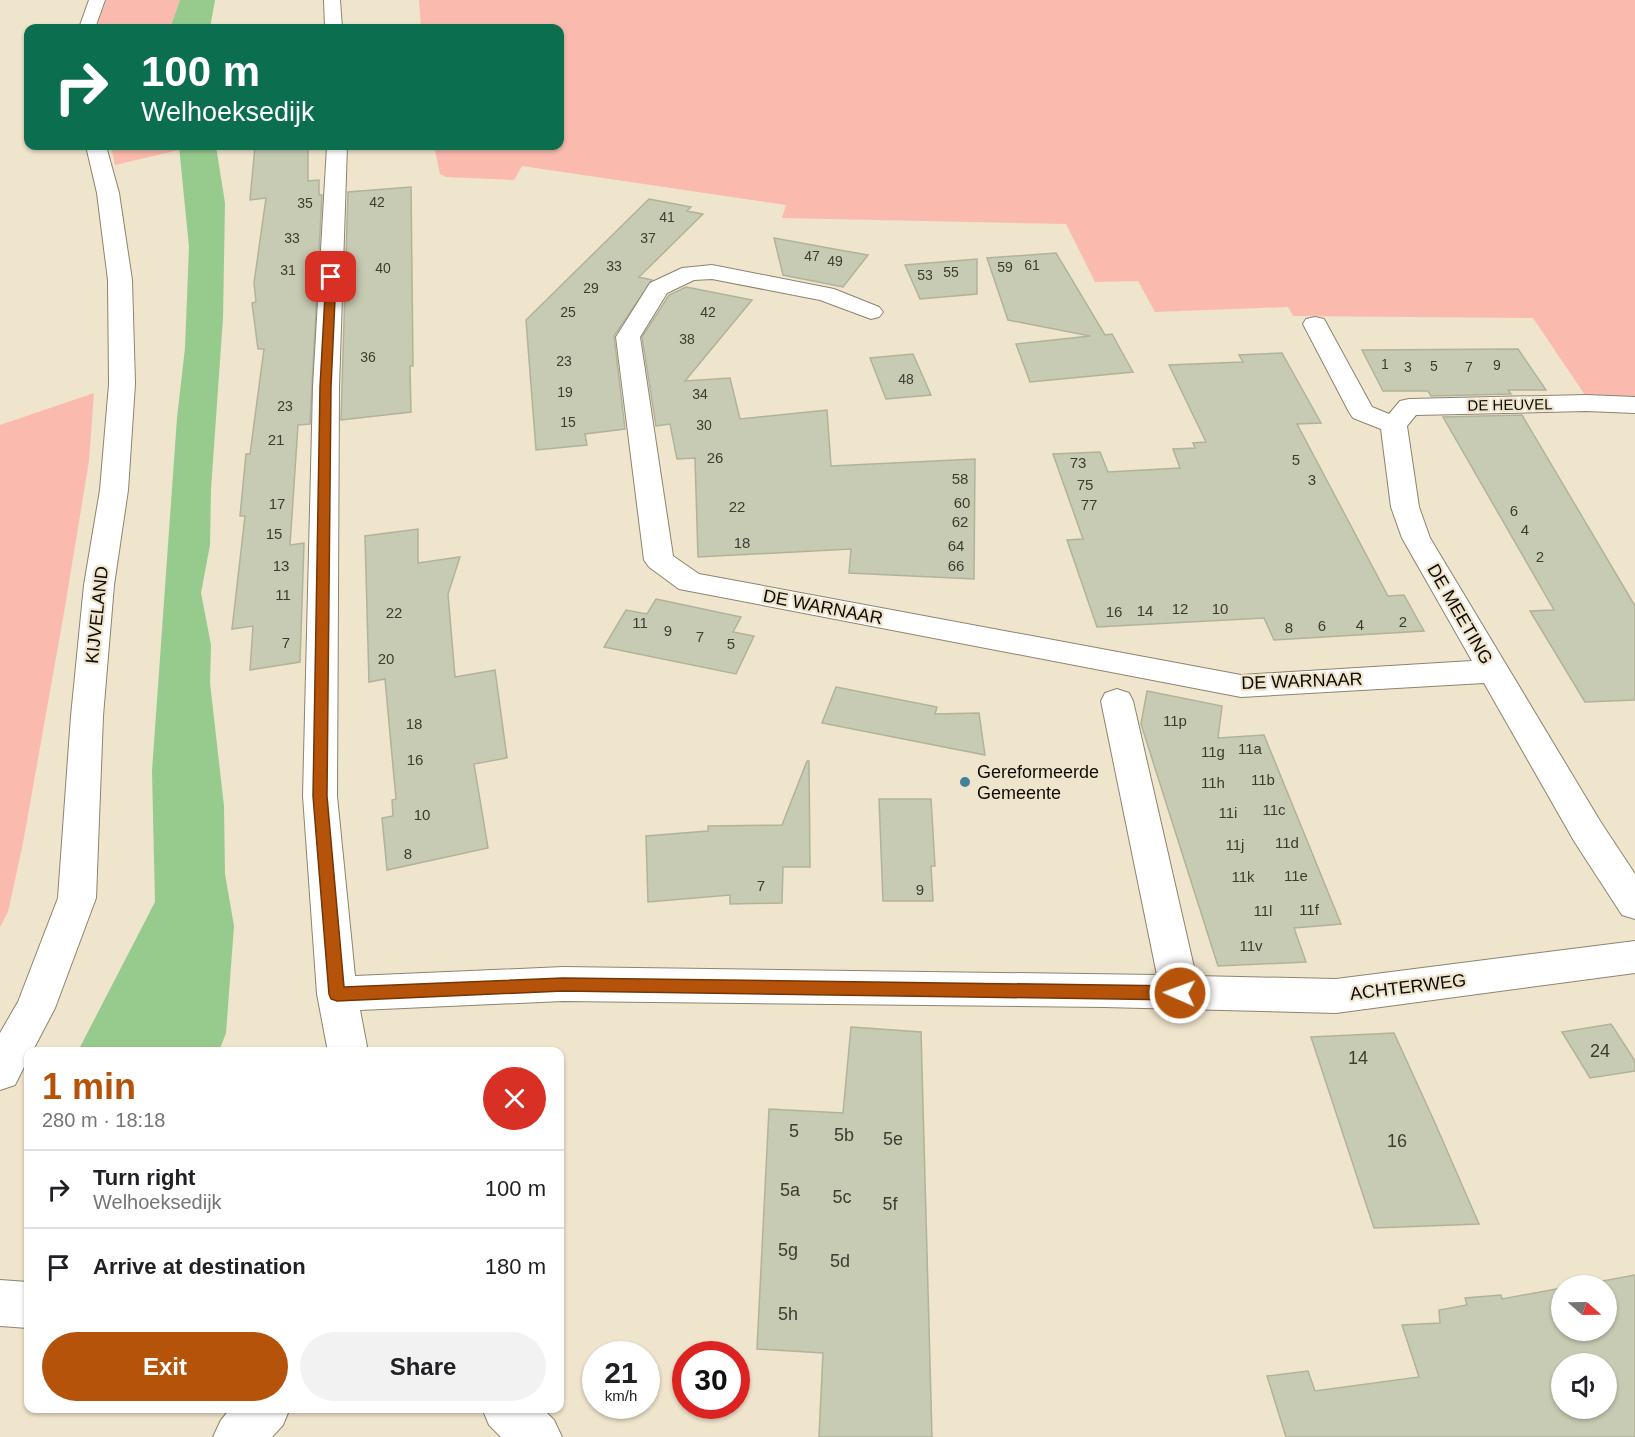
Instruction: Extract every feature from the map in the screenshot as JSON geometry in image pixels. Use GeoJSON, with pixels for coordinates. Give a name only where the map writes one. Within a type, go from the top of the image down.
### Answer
{"type":"FeatureCollection","features":[{"type":"Feature","properties":{"kind":"street"},"geometry":{"type":"LineString","coordinates":[[88,24],[97,0]]}},
{"type":"Feature","properties":{"kind":"street"},"geometry":{"type":"LineString","coordinates":[[332,0],[334,24]]}},
{"type":"Feature","properties":{"kind":"street","name":"KIJVELAND"},"geometry":{"type":"LineString","coordinates":[[0,1072],[35,1008],[77,898],[87,716],[99,585],[114,489],[122,384],[120,280],[108,193],[97,150]]}},
{"type":"Feature","properties":{"kind":"street"},"geometry":{"type":"LineString","coordinates":[[337,150],[326,387],[320,796],[337,994],[347,1047]]}},
{"type":"Feature","properties":{"kind":"street","name":"DE WARNAAR"},"geometry":{"type":"LineString","coordinates":[[871,312],[826,294],[712,272],[690,273],[658,288],[628,338],[659,560],[690,582],[1241,686],[1493,671]]}},
{"type":"Feature","properties":{"kind":"street"},"geometry":{"type":"LineString","coordinates":[[1315,324],[1362,412],[1394,424]]}},
{"type":"Feature","properties":{"kind":"street","name":"DE HEUVEL"},"geometry":{"type":"LineString","coordinates":[[1394,424],[1409,407],[1586,403],[1635,405]]}},
{"type":"Feature","properties":{"kind":"street","name":"DE MEETING"},"geometry":{"type":"LineString","coordinates":[[1394,424],[1405,507],[1416,538],[1587,831],[1635,904]]}},
{"type":"Feature","properties":{"kind":"street"},"geometry":{"type":"LineString","coordinates":[[1117,701],[1180,993]]}},
{"type":"Feature","properties":{"kind":"street","name":"ACHTERWEG"},"geometry":{"type":"LineString","coordinates":[[337,994],[563,984],[1336,996],[1635,957]]}},
{"type":"Feature","properties":{"kind":"street"},"geometry":{"type":"LineString","coordinates":[[0,1303],[24,1305]]}},
{"type":"Feature","properties":{"kind":"street"},"geometry":{"type":"LineString","coordinates":[[238,1437],[261,1413]]}},
{"type":"Feature","properties":{"kind":"street"},"geometry":{"type":"LineString","coordinates":[[511,1413],[537,1437]]}},
{"type":"Feature","properties":{"kind":"shaded area"},"geometry":{"type":"Polygon","coordinates":[[[106,0],[180,0],[171,24],[97,24],[106,0]]]}},
{"type":"Feature","properties":{"kind":"shaded area"},"geometry":{"type":"Polygon","coordinates":[[[180,0],[215,0],[211,24],[171,24],[180,0]]]}},
{"type":"Feature","properties":{"kind":"shaded area"},"geometry":{"type":"Polygon","coordinates":[[[419,0],[1635,0],[1635,398],[1585,395],[1533,318],[1293,316],[1288,307],[1155,312],[1138,281],[1095,282],[1066,224],[782,218],[786,205],[522,166],[514,180],[446,177],[440,174],[435,150],[564,150],[564,24],[421,24],[419,0]]]}},
{"type":"Feature","properties":{"kind":"shaded area"},"geometry":{"type":"Polygon","coordinates":[[[112,150],[179,150],[115,165],[112,150]]]}},
{"type":"Feature","properties":{"kind":"shaded area"},"geometry":{"type":"Polygon","coordinates":[[[179,150],[217,150],[225,203],[223,318],[211,489],[210,545],[201,593],[211,645],[210,683],[224,806],[225,874],[234,926],[226,1033],[221,1047],[80,1047],[155,902],[152,771],[177,418],[185,348],[189,247],[179,150]]]}},
{"type":"Feature","properties":{"kind":"shaded area"},"geometry":{"type":"Polygon","coordinates":[[[94,393],[89,461],[65,607],[23,843],[8,912],[0,927],[0,425],[94,393]]]}},
{"type":"Feature","properties":{"kind":"building"},"geometry":{"type":"Polygon","coordinates":[[[255,150],[308,150],[308,181],[319,180],[319,195],[322,195],[310,424],[298,425],[290,545],[304,543],[300,662],[250,670],[253,626],[232,629],[245,516],[240,516],[246,454],[250,454],[264,349],[258,349],[252,303],[256,302],[254,283],[266,198],[250,200],[255,150]]]}},
{"type":"Feature","properties":{"kind":"building"},"geometry":{"type":"Polygon","coordinates":[[[411,187],[413,366],[410,366],[411,412],[341,420],[348,192],[411,187]]]}},
{"type":"Feature","properties":{"kind":"building"},"geometry":{"type":"Polygon","coordinates":[[[649,199],[691,207],[687,211],[703,214],[639,277],[652,280],[614,336],[625,429],[585,434],[587,445],[536,450],[526,320],[649,199]]]}},
{"type":"Feature","properties":{"kind":"building"},"geometry":{"type":"Polygon","coordinates":[[[774,238],[868,255],[843,287],[783,275],[774,238]]]}},
{"type":"Feature","properties":{"kind":"building"},"geometry":{"type":"Polygon","coordinates":[[[1056,253],[1105,335],[1112,334],[1133,372],[1030,382],[1016,344],[1090,336],[1008,320],[987,258],[1056,253]]]}},
{"type":"Feature","properties":{"kind":"building"},"geometry":{"type":"Polygon","coordinates":[[[977,259],[977,294],[920,299],[905,265],[977,259]]]}},
{"type":"Feature","properties":{"kind":"building"},"geometry":{"type":"Polygon","coordinates":[[[686,287],[752,300],[685,381],[730,378],[740,419],[827,410],[831,466],[975,459],[974,579],[849,573],[851,549],[698,557],[695,458],[677,459],[670,424],[656,426],[642,337],[669,295],[686,287]]]}},
{"type":"Feature","properties":{"kind":"building"},"geometry":{"type":"Polygon","coordinates":[[[1518,349],[1546,390],[1508,390],[1511,394],[1431,396],[1428,391],[1383,391],[1362,350],[1518,349]]]}},
{"type":"Feature","properties":{"kind":"building"},"geometry":{"type":"Polygon","coordinates":[[[1282,353],[1321,423],[1297,424],[1388,596],[1404,595],[1424,631],[1274,640],[1264,618],[1097,627],[1067,540],[1083,539],[1053,454],[1100,452],[1108,472],[1180,468],[1173,449],[1195,448],[1193,443],[1206,442],[1169,365],[1243,362],[1239,355],[1282,353]]]}},
{"type":"Feature","properties":{"kind":"building"},"geometry":{"type":"Polygon","coordinates":[[[913,354],[931,395],[886,399],[870,358],[913,354]]]}},
{"type":"Feature","properties":{"kind":"building"},"geometry":{"type":"Polygon","coordinates":[[[1522,415],[1635,606],[1635,700],[1585,702],[1530,611],[1554,610],[1443,417],[1522,415]]]}},
{"type":"Feature","properties":{"kind":"building"},"geometry":{"type":"Polygon","coordinates":[[[418,529],[418,563],[460,557],[448,594],[455,677],[495,670],[507,758],[474,764],[488,848],[387,870],[382,818],[393,816],[392,800],[396,799],[385,679],[369,682],[365,536],[418,529]]]}},
{"type":"Feature","properties":{"kind":"building"},"geometry":{"type":"Polygon","coordinates":[[[656,599],[741,617],[733,632],[754,636],[736,674],[604,647],[626,610],[647,614],[656,599]]]}},
{"type":"Feature","properties":{"kind":"building"},"geometry":{"type":"Polygon","coordinates":[[[836,687],[937,707],[935,714],[979,713],[985,755],[822,723],[836,687]]]}},
{"type":"Feature","properties":{"kind":"building"},"geometry":{"type":"Polygon","coordinates":[[[1147,691],[1222,706],[1218,738],[1264,735],[1341,924],[1294,928],[1306,962],[1218,966],[1141,724],[1147,691]]]}},
{"type":"Feature","properties":{"kind":"building"},"geometry":{"type":"Polygon","coordinates":[[[807,761],[809,761],[810,867],[783,867],[782,903],[730,904],[730,895],[648,902],[646,836],[708,831],[708,826],[782,825],[807,761]]]}},
{"type":"Feature","properties":{"kind":"building"},"geometry":{"type":"Polygon","coordinates":[[[879,799],[931,799],[935,866],[931,866],[933,901],[883,901],[879,799]]]}},
{"type":"Feature","properties":{"kind":"building"},"geometry":{"type":"Polygon","coordinates":[[[1611,1024],[1635,1061],[1635,1071],[1590,1078],[1562,1032],[1611,1024]]]}},
{"type":"Feature","properties":{"kind":"building"},"geometry":{"type":"Polygon","coordinates":[[[851,1027],[921,1032],[932,1437],[819,1437],[823,1353],[757,1349],[769,1109],[843,1113],[851,1027]]]}},
{"type":"Feature","properties":{"kind":"building"},"geometry":{"type":"Polygon","coordinates":[[[1394,1033],[1479,1224],[1374,1228],[1311,1037],[1394,1033]]]}},
{"type":"Feature","properties":{"kind":"building"},"geometry":{"type":"Polygon","coordinates":[[[1635,1275],[1635,1437],[1286,1437],[1267,1376],[1308,1371],[1315,1391],[1419,1377],[1402,1325],[1440,1323],[1439,1310],[1467,1305],[1465,1298],[1501,1295],[1502,1299],[1551,1290],[1551,1341],[1617,1341],[1617,1278],[1635,1275]]]}},
{"type":"Feature","properties":{"kind":"place","name":"Gereformeerde Gemeente"},"geometry":{"type":"Point","coordinates":[965,782]}},
{"type":"Feature","properties":{"kind":"route"},"geometry":{"type":"LineString","coordinates":[[331,277],[326,387],[320,796],[337,994],[563,984],[1104,990],[1180,993]]}}]}
